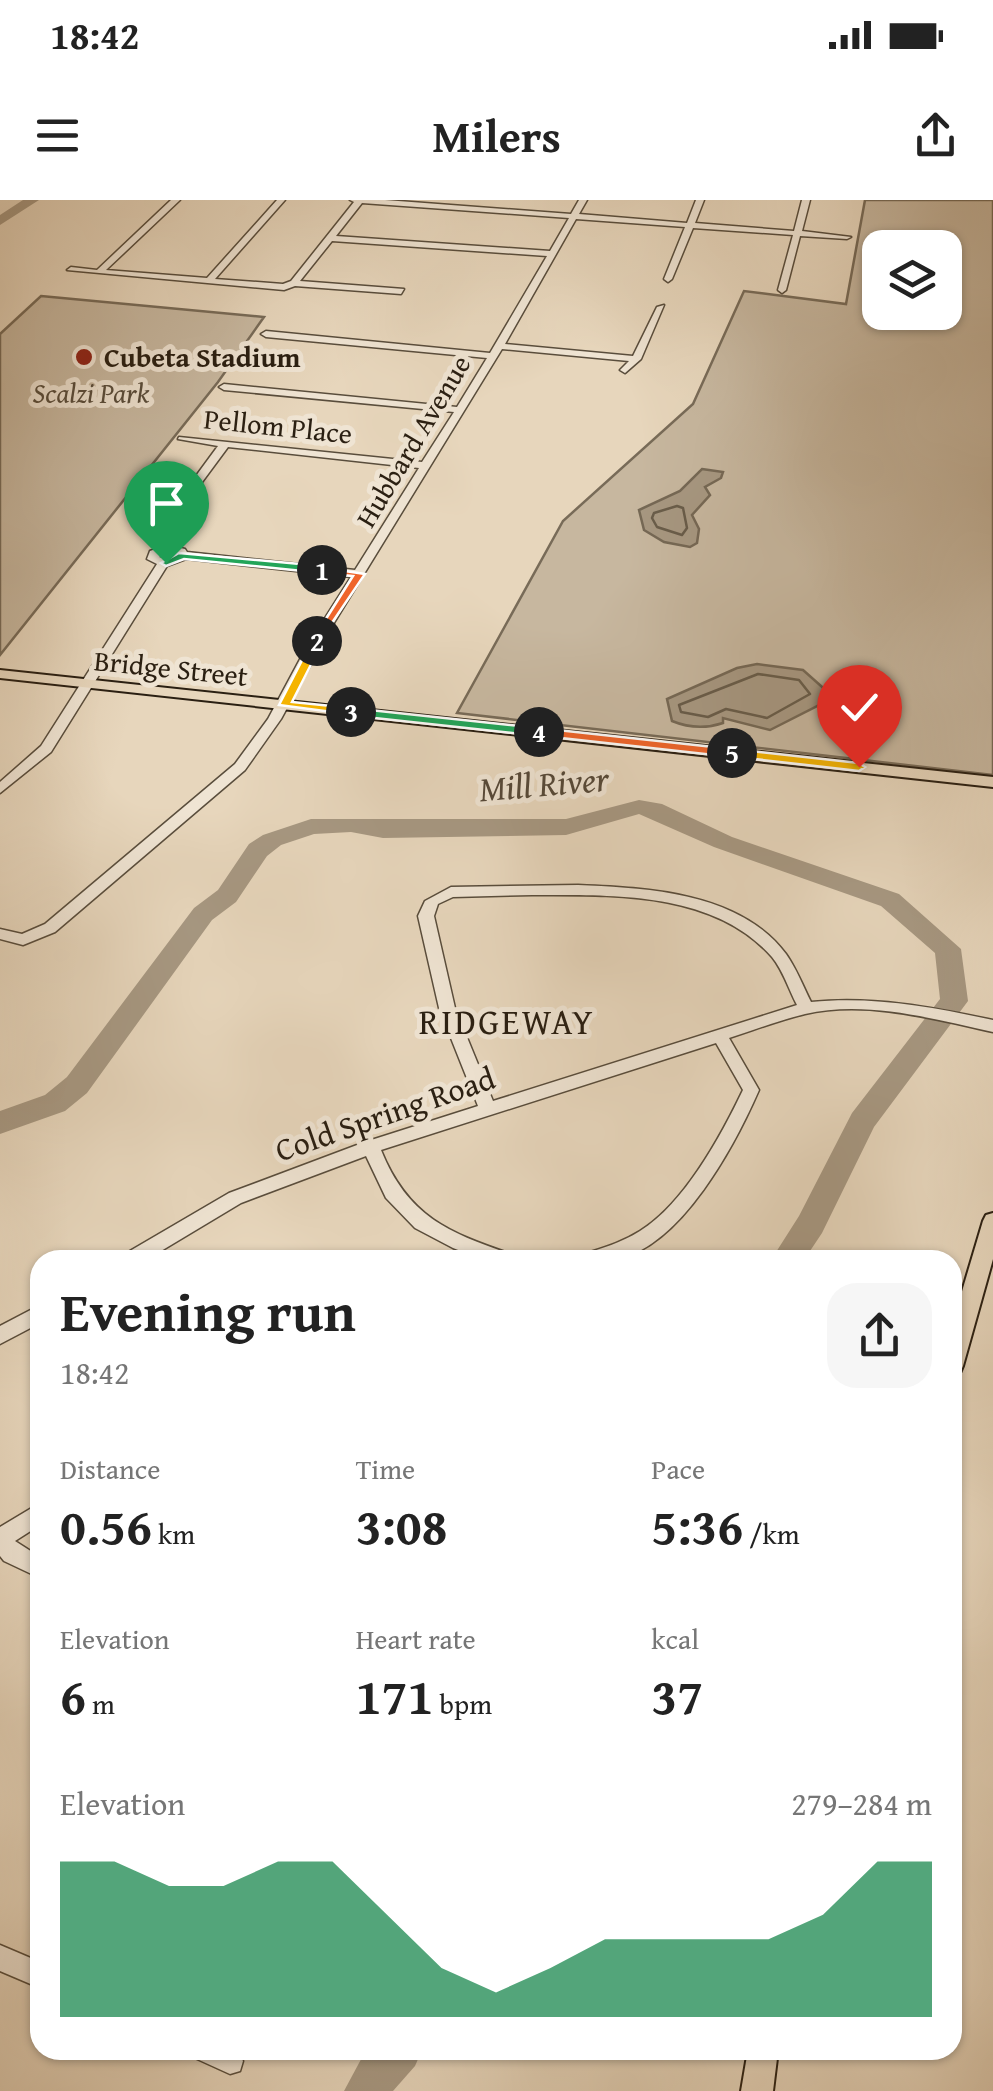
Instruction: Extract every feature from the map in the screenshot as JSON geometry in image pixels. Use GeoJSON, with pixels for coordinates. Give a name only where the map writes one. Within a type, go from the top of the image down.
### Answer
{"type":"FeatureCollection","features":[{"type":"Feature","properties":{"kind":"main road","name":"Bridge Street"},"geometry":{"type":"LineString","coordinates":[[0,674],[993,782]]}},
{"type":"Feature","properties":{"kind":"main road"},"geometry":{"type":"LineString","coordinates":[[962,1331],[993,1221]]}},
{"type":"Feature","properties":{"kind":"main road"},"geometry":{"type":"LineString","coordinates":[[757,2091],[762,2060]]}},
{"type":"Feature","properties":{"kind":"street"},"geometry":{"type":"LineString","coordinates":[[99,272],[176,200]]}},
{"type":"Feature","properties":{"kind":"street"},"geometry":{"type":"LineString","coordinates":[[208,281],[281,200]]}},
{"type":"Feature","properties":{"kind":"street"},"geometry":{"type":"LineString","coordinates":[[294,284],[358,200],[458,204],[846,237]]}},
{"type":"Feature","properties":{"kind":"street","name":"Hubbard Avenue"},"geometry":{"type":"LineString","coordinates":[[8,936],[29,939],[50,928],[240,767],[260,745],[320,635],[428,466],[583,200]]}},
{"type":"Feature","properties":{"kind":"street"},"geometry":{"type":"LineString","coordinates":[[668,279],[700,200]]}},
{"type":"Feature","properties":{"kind":"street"},"geometry":{"type":"LineString","coordinates":[[782,290],[806,200]]}},
{"type":"Feature","properties":{"kind":"street"},"geometry":{"type":"LineString","coordinates":[[330,238],[554,254]]}},
{"type":"Feature","properties":{"kind":"street"},"geometry":{"type":"LineString","coordinates":[[71,270],[284,287],[294,284],[400,291]]}},
{"type":"Feature","properties":{"kind":"street"},"geometry":{"type":"LineString","coordinates":[[625,370],[636,359],[661,308]]}},
{"type":"Feature","properties":{"kind":"street"},"geometry":{"type":"LineString","coordinates":[[266,334],[636,359]]}},
{"type":"Feature","properties":{"kind":"street"},"geometry":{"type":"LineString","coordinates":[[224,386],[461,410]]}},
{"type":"Feature","properties":{"kind":"street","name":"Pellom Place"},"geometry":{"type":"LineString","coordinates":[[183,438],[428,466]]}},
{"type":"Feature","properties":{"kind":"street"},"geometry":{"type":"LineString","coordinates":[[173,514],[226,443]]}},
{"type":"Feature","properties":{"kind":"street"},"geometry":{"type":"LineString","coordinates":[[0,788],[46,748],[88,685],[163,563],[153,559],[156,551],[174,548],[182,556],[360,574]]}},
{"type":"Feature","properties":{"kind":"street"},"geometry":{"type":"LineString","coordinates":[[488,1109],[447,1008],[426,916],[432,902],[451,892],[667,894],[733,918],[776,952],[806,1008]]}},
{"type":"Feature","properties":{"kind":"street","name":"Cold Spring Road"},"geometry":{"type":"LineString","coordinates":[[147,1250],[235,1198],[371,1147],[806,1008],[855,1002],[904,1006],[993,1026]]}},
{"type":"Feature","properties":{"kind":"street"},"geometry":{"type":"LineString","coordinates":[[621,1250],[661,1226],[737,1124],[751,1090],[721,1038]]}},
{"type":"Feature","properties":{"kind":"street"},"geometry":{"type":"LineString","coordinates":[[371,1147],[381,1178],[406,1214],[476,1250]]}},
{"type":"Feature","properties":{"kind":"street"},"geometry":{"type":"LineString","coordinates":[[0,1336],[30,1318]]}},
{"type":"Feature","properties":{"kind":"street"},"geometry":{"type":"LineString","coordinates":[[30,1519],[0,1540],[12,1554],[30,1563]]}},
{"type":"Feature","properties":{"kind":"street"},"geometry":{"type":"LineString","coordinates":[[0,1958],[30,1971]]}},
{"type":"Feature","properties":{"kind":"green space"},"geometry":{"type":"Polygon","coordinates":[[[865,200],[993,200],[993,775],[457,713],[563,521],[693,404],[744,291],[846,304],[865,200]]]}},
{"type":"Feature","properties":{"kind":"green space","name":"Scalzi Park"},"geometry":{"type":"Polygon","coordinates":[[[41,296],[264,317],[218,382],[0,655],[0,334],[41,296]]]}},
{"type":"Feature","properties":{"kind":"water"},"geometry":{"type":"Polygon","coordinates":[[[702,469],[723,472],[721,478],[705,487],[710,495],[692,515],[699,529],[697,543],[690,547],[664,542],[644,530],[639,510],[680,491],[702,469]]]}},
{"type":"Feature","properties":{"kind":"water"},"geometry":{"type":"Polygon","coordinates":[[[757,664],[803,670],[830,694],[823,693],[819,705],[770,730],[723,718],[723,723],[703,727],[672,721],[667,699],[737,668],[757,664]]]}},
{"type":"Feature","properties":{"kind":"waterway","name":"Mill River"},"geometry":{"type":"LineString","coordinates":[[0,221],[32,200]]}},
{"type":"Feature","properties":{"kind":"waterway","name":"Mill River"},"geometry":{"type":"LineString","coordinates":[[0,1123],[55,1103],[77,1085],[203,914],[227,896],[258,850],[272,840],[311,827],[351,824],[383,830],[566,827],[639,807],[653,809],[723,842],[890,900],[948,949],[954,1001],[862,1121],[811,1224],[794,1250]]}},
{"type":"Feature","properties":{"kind":"waterway","name":"Mill River"},"geometry":{"type":"LineString","coordinates":[[367,2091],[389,2060]]}},
{"type":"Feature","properties":{"kind":"place","name":"Cubeta Stadium"},"geometry":{"type":"Point","coordinates":[84,357]}},
{"type":"Feature","properties":{"kind":"district","name":"RIDGEWAY"},"geometry":{"type":"Point","coordinates":[507,1022]}},
{"type":"Feature","properties":{"kind":"route"},"geometry":{"type":"LineString","coordinates":[[166,563],[182,556],[360,574],[320,635],[285,705],[859,767]]}}]}
